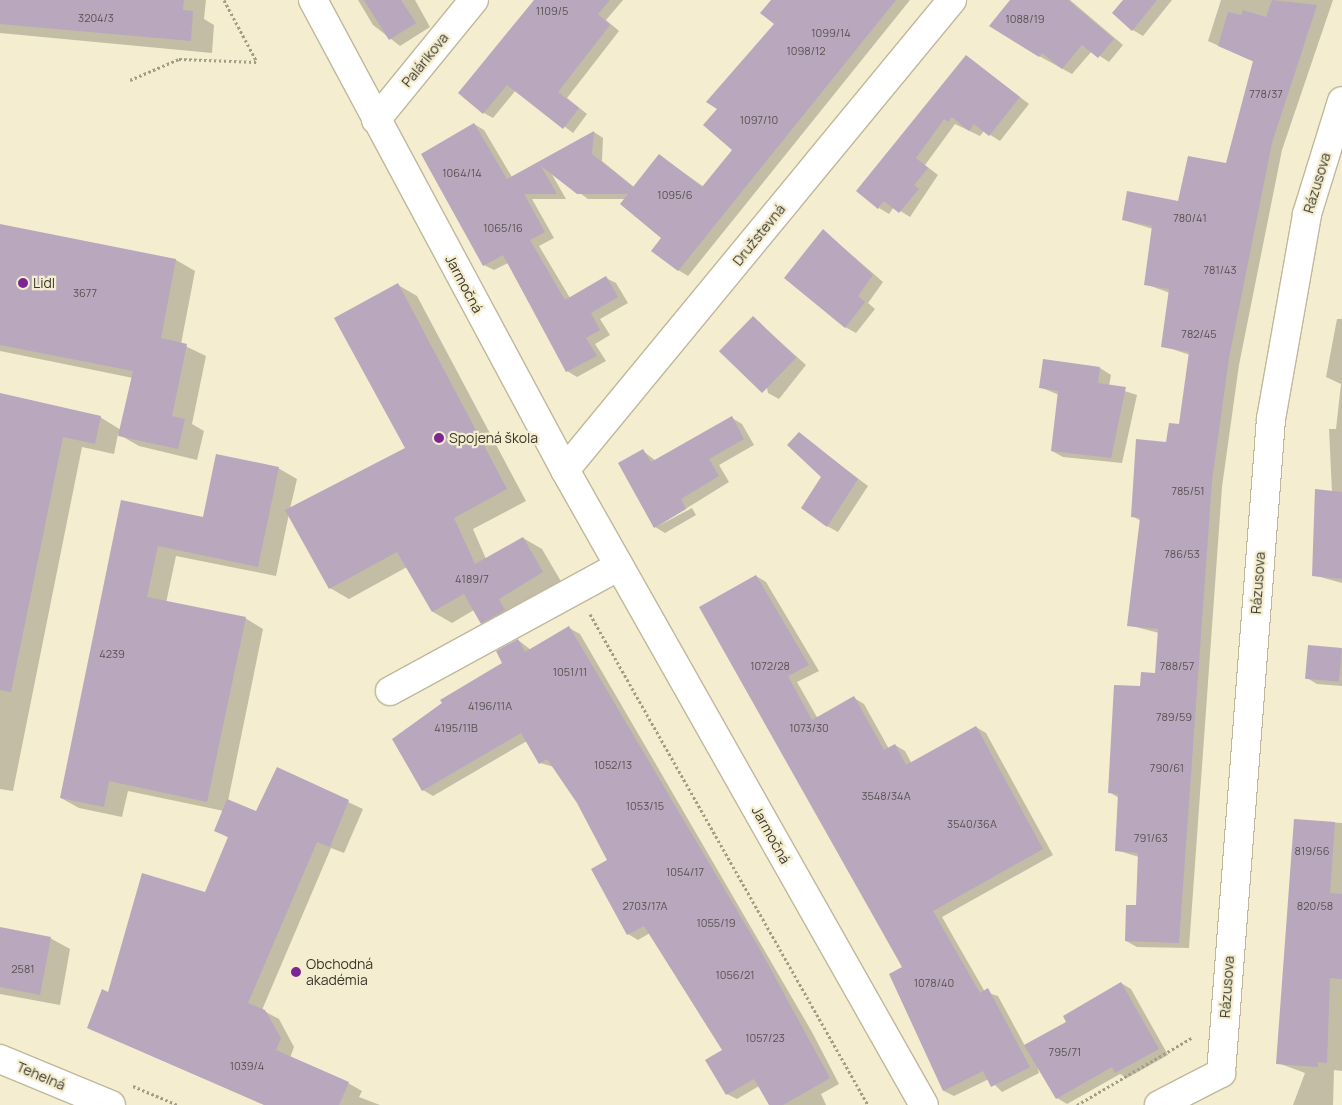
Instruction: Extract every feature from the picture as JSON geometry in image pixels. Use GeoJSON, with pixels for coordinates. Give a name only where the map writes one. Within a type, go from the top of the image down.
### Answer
{"type":"FeatureCollection","features":[{"type":"Feature","properties":{"kind":"street","name":"Jarmočná"},"geometry":{"type":"LineString","coordinates":[[313,0],[565,470],[924,1105]]}},
{"type":"Feature","properties":{"kind":"street","name":"Palárikova"},"geometry":{"type":"LineString","coordinates":[[376,120],[474,0]]}},
{"type":"Feature","properties":{"kind":"street","name":"Družstevná"},"geometry":{"type":"LineString","coordinates":[[565,470],[952,0]]}},
{"type":"Feature","properties":{"kind":"street","name":"Rázusova"},"geometry":{"type":"LineString","coordinates":[[1159,1105],[1221,1073],[1271,419],[1307,214],[1342,102]]}},
{"type":"Feature","properties":{"kind":"street"},"geometry":{"type":"LineString","coordinates":[[390,691],[619,566]]}},
{"type":"Feature","properties":{"kind":"street","name":"Tehelná"},"geometry":{"type":"LineString","coordinates":[[0,1059],[111,1105]]}},
{"type":"Feature","properties":{"kind":"path"},"geometry":{"type":"LineString","coordinates":[[130,80],[179,59],[258,62],[224,0]]}},
{"type":"Feature","properties":{"kind":"path"},"geometry":{"type":"LineString","coordinates":[[576,589],[868,1105]]}},
{"type":"Feature","properties":{"kind":"path"},"geometry":{"type":"LineString","coordinates":[[1077,1105],[1193,1037]]}},
{"type":"Feature","properties":{"kind":"building"},"geometry":{"type":"Polygon","coordinates":[[[0,0],[184,0],[183,10],[193,11],[191,41],[0,24],[0,0]]]}},
{"type":"Feature","properties":{"kind":"building"},"geometry":{"type":"Polygon","coordinates":[[[364,0],[401,0],[416,23],[389,40],[364,0]]]}},
{"type":"Feature","properties":{"kind":"building"},"geometry":{"type":"Polygon","coordinates":[[[534,0],[610,0],[598,14],[610,25],[558,92],[579,108],[563,129],[507,85],[483,114],[458,93],[534,0]]]}},
{"type":"Feature","properties":{"kind":"building"},"geometry":{"type":"Polygon","coordinates":[[[771,0],[896,0],[678,271],[651,251],[661,238],[620,204],[628,194],[577,194],[541,166],[557,194],[524,194],[545,232],[530,240],[565,300],[606,276],[618,297],[591,313],[600,330],[586,338],[597,356],[566,372],[503,255],[483,266],[421,154],[474,123],[507,179],[594,131],[592,154],[633,187],[659,154],[702,187],[732,150],[703,125],[717,109],[706,102],[774,24],[760,13],[771,0]]]}},
{"type":"Feature","properties":{"kind":"building"},"geometry":{"type":"Polygon","coordinates":[[[1010,0],[1068,0],[1114,39],[1098,58],[1082,45],[1062,69],[1042,53],[1039,57],[989,26],[1010,0]]]}},
{"type":"Feature","properties":{"kind":"building"},"geometry":{"type":"Polygon","coordinates":[[[1123,0],[1157,0],[1132,31],[1112,13],[1123,0]]]}},
{"type":"Feature","properties":{"kind":"building"},"geometry":{"type":"Polygon","coordinates":[[[1272,0],[1317,5],[1272,143],[1229,358],[1212,481],[1179,943],[1125,941],[1126,905],[1136,905],[1138,853],[1115,851],[1118,794],[1108,793],[1114,685],[1140,686],[1141,672],[1155,673],[1158,629],[1127,626],[1140,518],[1131,517],[1136,439],[1166,442],[1169,423],[1179,424],[1189,352],[1161,347],[1169,289],[1144,285],[1152,226],[1122,220],[1127,191],[1178,201],[1188,156],[1226,163],[1253,61],[1218,46],[1228,12],[1241,15],[1243,10],[1266,17],[1272,0]]]}},
{"type":"Feature","properties":{"kind":"building"},"geometry":{"type":"Polygon","coordinates":[[[966,55],[1020,97],[989,136],[974,124],[969,131],[952,117],[948,122],[944,119],[916,158],[928,168],[914,185],[919,189],[899,213],[884,201],[878,209],[856,191],[966,55]]]}},
{"type":"Feature","properties":{"kind":"building"},"geometry":{"type":"Polygon","coordinates":[[[0,224],[176,259],[161,338],[187,344],[172,416],[185,419],[178,449],[118,436],[133,371],[0,345],[0,224]]]}},
{"type":"Feature","properties":{"kind":"building"},"geometry":{"type":"Polygon","coordinates":[[[823,229],[873,275],[858,296],[865,302],[845,328],[784,278],[823,229]]]}},
{"type":"Feature","properties":{"kind":"building"},"geometry":{"type":"Polygon","coordinates":[[[398,283],[507,489],[454,518],[475,564],[523,537],[543,572],[499,599],[505,610],[481,624],[464,594],[432,612],[397,552],[329,589],[285,510],[405,448],[334,318],[398,283]]]}},
{"type":"Feature","properties":{"kind":"building"},"geometry":{"type":"Polygon","coordinates":[[[753,316],[796,358],[762,393],[719,351],[753,316]]]}},
{"type":"Feature","properties":{"kind":"building"},"geometry":{"type":"Polygon","coordinates":[[[1043,359],[1100,367],[1098,383],[1126,387],[1111,458],[1051,451],[1058,391],[1039,388],[1043,359]]]}},
{"type":"Feature","properties":{"kind":"building"},"geometry":{"type":"Polygon","coordinates":[[[0,393],[101,416],[95,444],[63,437],[11,692],[0,690],[0,393]]]}},
{"type":"Feature","properties":{"kind":"building"},"geometry":{"type":"Polygon","coordinates":[[[732,416],[744,439],[709,459],[719,476],[681,499],[686,509],[654,528],[618,463],[643,449],[651,462],[732,416]]]}},
{"type":"Feature","properties":{"kind":"building"},"geometry":{"type":"Polygon","coordinates":[[[799,432],[858,479],[827,527],[801,508],[821,477],[787,445],[799,432]]]}},
{"type":"Feature","properties":{"kind":"building"},"geometry":{"type":"Polygon","coordinates":[[[216,454],[279,467],[258,567],[158,546],[147,597],[246,617],[207,802],[109,781],[104,807],[60,798],[121,500],[203,517],[216,454]]]}},
{"type":"Feature","properties":{"kind":"building"},"geometry":{"type":"Polygon","coordinates":[[[1315,489],[1342,492],[1342,579],[1312,576],[1315,489]]]}},
{"type":"Feature","properties":{"kind":"building"},"geometry":{"type":"Polygon","coordinates":[[[756,575],[809,665],[788,676],[812,720],[854,696],[884,750],[895,744],[906,765],[976,726],[1043,849],[933,911],[980,993],[988,988],[1030,1067],[991,1087],[983,1071],[943,1091],[889,974],[902,967],[699,607],[756,575]]]}},
{"type":"Feature","properties":{"kind":"building"},"geometry":{"type":"Polygon","coordinates":[[[569,626],[758,946],[830,1078],[783,1105],[769,1105],[754,1079],[726,1095],[705,1060],[722,1050],[644,926],[627,935],[591,869],[607,860],[577,803],[547,759],[539,764],[521,733],[422,791],[392,739],[442,703],[440,700],[502,663],[496,651],[518,639],[525,652],[569,626]]]}},
{"type":"Feature","properties":{"kind":"building"},"geometry":{"type":"Polygon","coordinates":[[[1308,645],[1342,648],[1339,682],[1305,679],[1308,645]]]}},
{"type":"Feature","properties":{"kind":"building"},"geometry":{"type":"Polygon","coordinates":[[[277,767],[349,800],[330,847],[317,842],[248,1003],[265,1010],[281,1038],[276,1050],[349,1082],[339,1105],[264,1105],[87,1028],[102,989],[108,992],[142,873],[205,892],[228,837],[214,831],[227,799],[256,811],[277,767]]]}},
{"type":"Feature","properties":{"kind":"building"},"geometry":{"type":"Polygon","coordinates":[[[1294,819],[1335,822],[1330,893],[1342,894],[1342,979],[1330,978],[1327,1063],[1318,1062],[1318,1067],[1276,1064],[1294,819]]]}},
{"type":"Feature","properties":{"kind":"building"},"geometry":{"type":"Polygon","coordinates":[[[0,927],[51,937],[40,995],[0,987],[0,927]]]}},
{"type":"Feature","properties":{"kind":"building"},"geometry":{"type":"Polygon","coordinates":[[[1121,982],[1159,1049],[1115,1073],[1112,1067],[1056,1099],[1024,1045],[1066,1022],[1063,1016],[1121,982]]]}},
{"type":"Feature","properties":{"kind":"place","name":"Lidl"},"geometry":{"type":"Point","coordinates":[23,283]}},
{"type":"Feature","properties":{"kind":"place","name":"Spojená škola"},"geometry":{"type":"Point","coordinates":[439,438]}},
{"type":"Feature","properties":{"kind":"place","name":"Obchodná akadémia"},"geometry":{"type":"Point","coordinates":[296,972]}}]}
